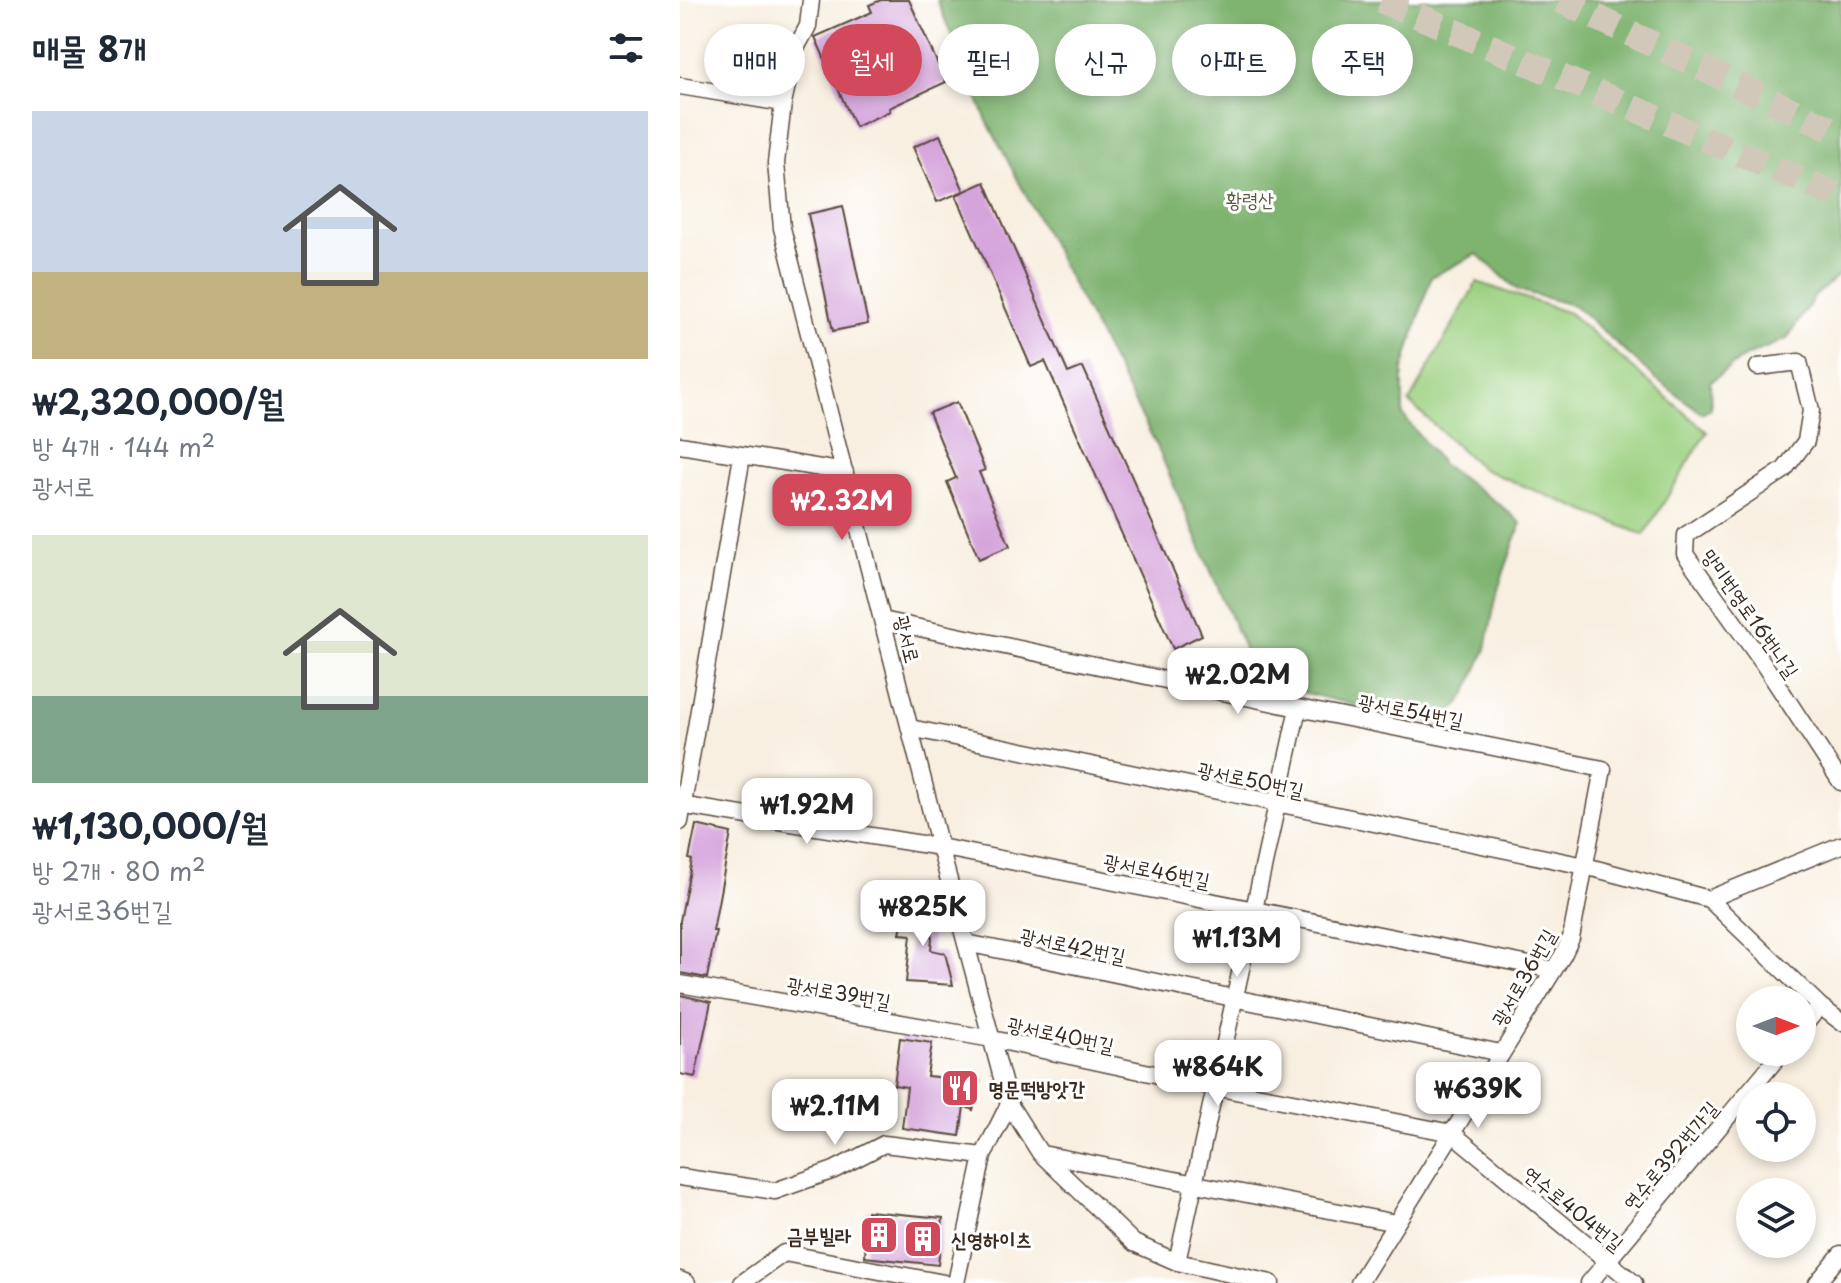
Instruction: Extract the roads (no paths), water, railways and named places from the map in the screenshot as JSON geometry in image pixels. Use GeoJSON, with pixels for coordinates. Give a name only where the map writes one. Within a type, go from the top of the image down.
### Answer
{"type":"FeatureCollection","features":[{"type":"Feature","properties":{"kind":"street","name":"광서로"},"geometry":{"type":"LineString","coordinates":[[811,0],[808,26],[795,50],[783,103],[776,163],[782,228],[1009,1104]]}},
{"type":"Feature","properties":{"kind":"street"},"geometry":{"type":"LineString","coordinates":[[680,86],[783,103]]}},
{"type":"Feature","properties":{"kind":"street","name":"망미번영로16번나길"},"geometry":{"type":"LineString","coordinates":[[1758,367],[1799,362],[1811,410],[1806,441],[1784,470],[1686,535],[1685,554],[1763,663],[1841,782]]}},
{"type":"Feature","properties":{"kind":"street"},"geometry":{"type":"LineString","coordinates":[[680,445],[845,472]]}},
{"type":"Feature","properties":{"kind":"street"},"geometry":{"type":"LineString","coordinates":[[681,811],[742,456]]}},
{"type":"Feature","properties":{"kind":"street","name":"광서로54번길"},"geometry":{"type":"LineString","coordinates":[[882,620],[1603,769]]}},
{"type":"Feature","properties":{"kind":"street"},"geometry":{"type":"LineString","coordinates":[[1177,1262],[1298,708]]}},
{"type":"Feature","properties":{"kind":"street","name":"광서로50번길"},"geometry":{"type":"LineString","coordinates":[[910,728],[1585,866],[1709,899]]}},
{"type":"Feature","properties":{"kind":"street","name":"광서로36번길"},"geometry":{"type":"LineString","coordinates":[[1359,1283],[1571,938],[1603,769]]}},
{"type":"Feature","properties":{"kind":"street","name":"광서로46번길"},"geometry":{"type":"LineString","coordinates":[[681,811],[940,847],[1554,970]]}},
{"type":"Feature","properties":{"kind":"street"},"geometry":{"type":"LineString","coordinates":[[1841,845],[1709,899],[1820,1006],[1841,1022]]}},
{"type":"Feature","properties":{"kind":"street","name":"광서로42번길"},"geometry":{"type":"LineString","coordinates":[[966,943],[1501,1053]]}},
{"type":"Feature","properties":{"kind":"street","name":"광서로39번길"},"geometry":{"type":"LineString","coordinates":[[680,984],[992,1039]]}},
{"type":"Feature","properties":{"kind":"street"},"geometry":{"type":"LineString","coordinates":[[1816,1011],[1820,1006]]}},
{"type":"Feature","properties":{"kind":"street","name":"광서로40번길"},"geometry":{"type":"LineString","coordinates":[[992,1039],[1452,1133]]}},
{"type":"Feature","properties":{"kind":"street","name":"연수로392번가길"},"geometry":{"type":"LineString","coordinates":[[1589,1283],[1770,1066]]}},
{"type":"Feature","properties":{"kind":"street"},"geometry":{"type":"LineString","coordinates":[[1009,1104],[1040,1153],[1134,1243],[1177,1262],[1271,1283]]}},
{"type":"Feature","properties":{"kind":"street"},"geometry":{"type":"LineString","coordinates":[[956,1283],[983,1156],[1009,1104]]}},
{"type":"Feature","properties":{"kind":"street","name":"연수로404번길"},"geometry":{"type":"LineString","coordinates":[[1452,1133],[1634,1283]]}},
{"type":"Feature","properties":{"kind":"street"},"geometry":{"type":"LineString","coordinates":[[680,1177],[775,1191],[834,1170],[884,1144],[983,1156]]}},
{"type":"Feature","properties":{"kind":"street"},"geometry":{"type":"LineString","coordinates":[[1040,1153],[1396,1223]]}},
{"type":"Feature","properties":{"kind":"street"},"geometry":{"type":"LineString","coordinates":[[742,1283],[784,1253],[944,1283]]}},
{"type":"Feature","properties":{"kind":"street"},"geometry":{"type":"LineString","coordinates":[[1817,1283],[1841,1254]]}},
{"type":"Feature","properties":{"kind":"street"},"geometry":{"type":"LineString","coordinates":[[680,1280],[687,1283]]}},
{"type":"Feature","properties":{"kind":"tunnel"},"geometry":{"type":"LineString","coordinates":[[1381,0],[1841,197]]}},
{"type":"Feature","properties":{"kind":"tunnel"},"geometry":{"type":"LineString","coordinates":[[1560,0],[1841,134]]}},
{"type":"Feature","properties":{"kind":"place","name":"명문떡방앗간"},"geometry":{"type":"Point","coordinates":[960,1088]}},
{"type":"Feature","properties":{"kind":"place","name":"금부빌라"},"geometry":{"type":"Point","coordinates":[879,1235]}},
{"type":"Feature","properties":{"kind":"place","name":"신영하이츠"},"geometry":{"type":"Point","coordinates":[923,1239]}},
{"type":"Feature","properties":{"kind":"park label","name":"황령산"},"geometry":{"type":"Point","coordinates":[1250,199]}}]}
